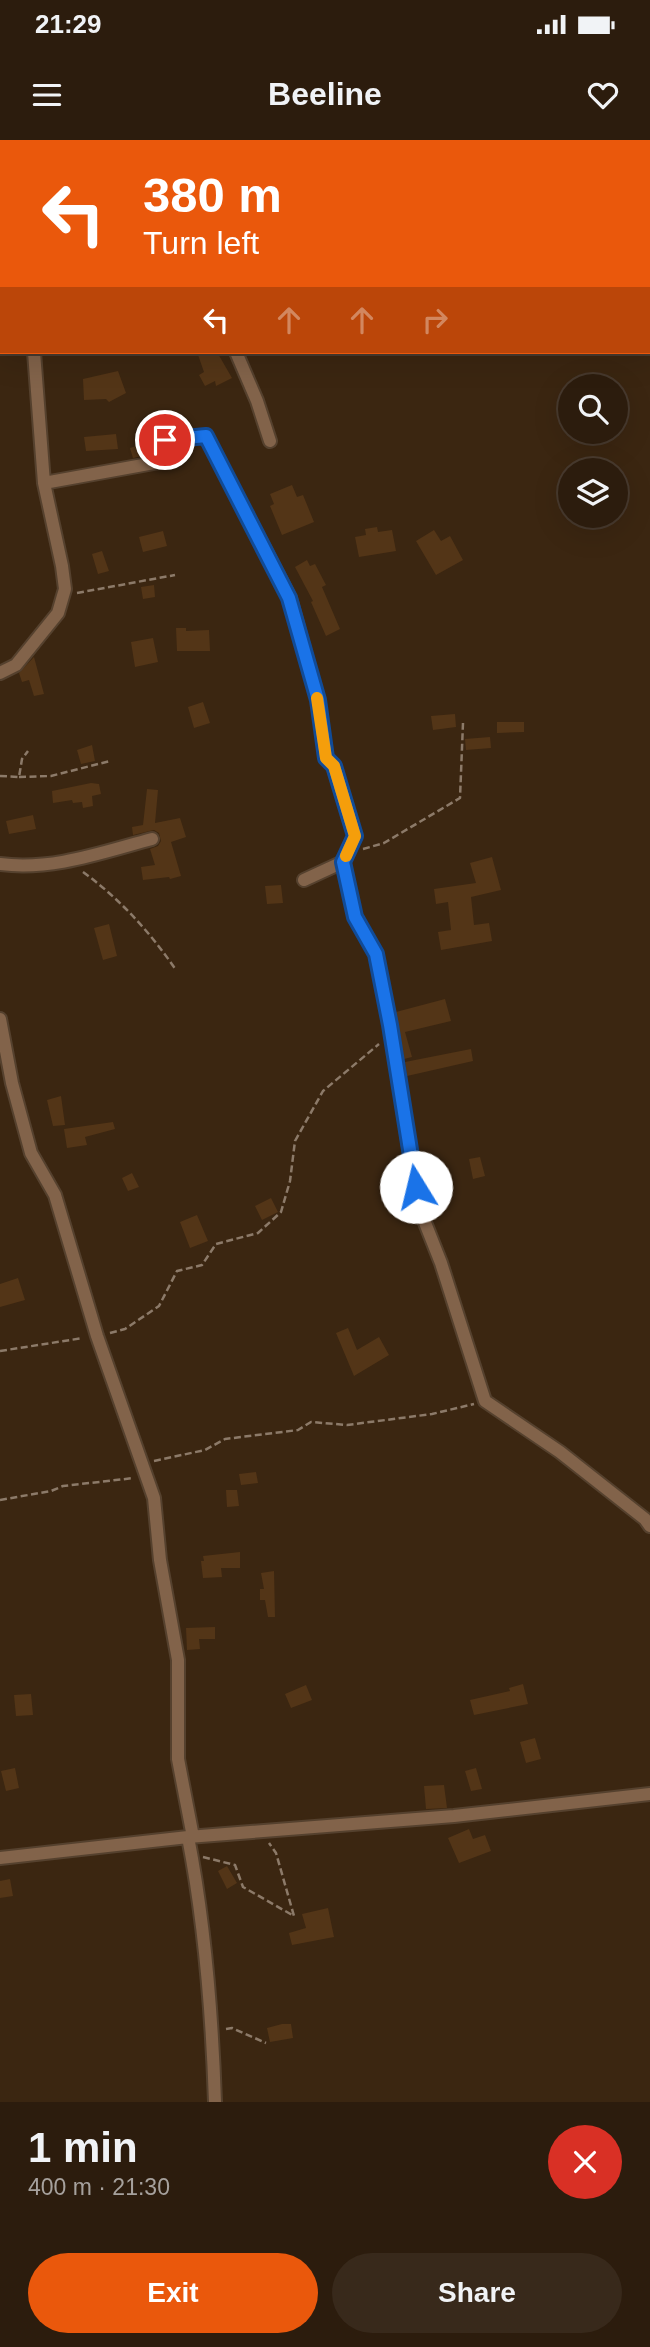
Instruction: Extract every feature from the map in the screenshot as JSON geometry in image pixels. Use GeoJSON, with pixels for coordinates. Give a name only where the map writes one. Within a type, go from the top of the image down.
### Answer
{"type":"FeatureCollection","features":[{"type":"Feature","properties":{"kind":"street"},"geometry":{"type":"LineString","coordinates":[[0,673],[16,665],[58,613],[65,589],[44,483],[34,354]]}},
{"type":"Feature","properties":{"kind":"street"},"geometry":{"type":"LineString","coordinates":[[237,354],[270,441]]}},
{"type":"Feature","properties":{"kind":"street"},"geometry":{"type":"LineString","coordinates":[[44,483],[165,461],[165,440],[206,436],[289,598],[318,700],[326,758],[334,766],[355,836],[345,858],[355,917],[376,954],[418,1205],[441,1263],[485,1401],[560,1452],[645,1519],[650,1526]]}},
{"type":"Feature","properties":{"kind":"street"},"geometry":{"type":"LineString","coordinates":[[0,864],[30,866],[69,861],[152,839]]}},
{"type":"Feature","properties":{"kind":"street"},"geometry":{"type":"LineString","coordinates":[[303,880],[345,858]]}},
{"type":"Feature","properties":{"kind":"street"},"geometry":{"type":"LineString","coordinates":[[0,1019],[12,1083],[32,1153],[55,1195],[97,1336],[154,1498],[160,1560],[178,1660],[178,1759],[201,1919],[212,2030],[215,2102]]}},
{"type":"Feature","properties":{"kind":"street"},"geometry":{"type":"LineString","coordinates":[[0,1858],[190,1837],[454,1816],[650,1794]]}},
{"type":"Feature","properties":{"kind":"path"},"geometry":{"type":"LineString","coordinates":[[64,596],[176,575]]}},
{"type":"Feature","properties":{"kind":"path"},"geometry":{"type":"LineString","coordinates":[[345,858],[384,843],[460,798],[463,723]]}},
{"type":"Feature","properties":{"kind":"path"},"geometry":{"type":"LineString","coordinates":[[19,777],[22,760],[28,751]]}},
{"type":"Feature","properties":{"kind":"path"},"geometry":{"type":"LineString","coordinates":[[0,776],[51,776],[110,761]]}},
{"type":"Feature","properties":{"kind":"path"},"geometry":{"type":"LineString","coordinates":[[69,861],[108,891],[155,938],[176,970]]}},
{"type":"Feature","properties":{"kind":"path"},"geometry":{"type":"LineString","coordinates":[[0,1350],[97,1336],[125,1329],[159,1306],[177,1271],[202,1265],[216,1244],[258,1233],[281,1212],[290,1181],[295,1141],[323,1091],[391,1034]]}},
{"type":"Feature","properties":{"kind":"path"},"geometry":{"type":"LineString","coordinates":[[140,1464],[205,1450],[225,1439],[298,1430],[311,1422],[346,1425],[432,1414],[485,1401]]}},
{"type":"Feature","properties":{"kind":"path"},"geometry":{"type":"LineString","coordinates":[[0,1500],[51,1491],[63,1486],[146,1477]]}},
{"type":"Feature","properties":{"kind":"path"},"geometry":{"type":"LineString","coordinates":[[191,1853],[235,1865],[243,1887],[294,1916],[276,1853],[261,1831]]}},
{"type":"Feature","properties":{"kind":"path"},"geometry":{"type":"LineString","coordinates":[[212,2030],[232,2028],[266,2043]]}},
{"type":"Feature","properties":{"kind":"building"},"geometry":{"type":"Polygon","coordinates":[[[198,354],[218,354],[232,378],[216,386],[215,381],[205,386],[199,375],[204,372],[198,354]]]}},
{"type":"Feature","properties":{"kind":"building"},"geometry":{"type":"Polygon","coordinates":[[[118,371],[126,393],[109,402],[106,399],[84,400],[83,379],[118,371]]]}},
{"type":"Feature","properties":{"kind":"building"},"geometry":{"type":"Polygon","coordinates":[[[116,434],[118,449],[86,451],[84,437],[116,434]]]}},
{"type":"Feature","properties":{"kind":"building"},"geometry":{"type":"Polygon","coordinates":[[[149,442],[153,454],[133,458],[130,448],[149,442]]]}},
{"type":"Feature","properties":{"kind":"building"},"geometry":{"type":"Polygon","coordinates":[[[292,485],[297,497],[303,495],[314,522],[282,535],[270,506],[274,504],[270,494],[292,485]]]}},
{"type":"Feature","properties":{"kind":"building"},"geometry":{"type":"Polygon","coordinates":[[[377,527],[378,532],[392,530],[396,551],[359,557],[355,537],[366,535],[365,529],[377,527]]]}},
{"type":"Feature","properties":{"kind":"building"},"geometry":{"type":"Polygon","coordinates":[[[434,530],[441,541],[450,536],[463,560],[436,575],[416,541],[434,530]]]}},
{"type":"Feature","properties":{"kind":"building"},"geometry":{"type":"Polygon","coordinates":[[[163,531],[167,546],[143,552],[139,537],[163,531]]]}},
{"type":"Feature","properties":{"kind":"building"},"geometry":{"type":"Polygon","coordinates":[[[102,551],[109,571],[98,574],[92,554],[102,551]]]}},
{"type":"Feature","properties":{"kind":"building"},"geometry":{"type":"Polygon","coordinates":[[[307,560],[310,566],[315,564],[326,585],[322,587],[340,629],[326,636],[311,602],[313,601],[295,567],[307,560]]]}},
{"type":"Feature","properties":{"kind":"building"},"geometry":{"type":"Polygon","coordinates":[[[154,585],[155,597],[143,599],[141,587],[154,585]]]}},
{"type":"Feature","properties":{"kind":"building"},"geometry":{"type":"Polygon","coordinates":[[[176,628],[186,628],[186,631],[209,630],[210,651],[177,651],[176,628]]]}},
{"type":"Feature","properties":{"kind":"building"},"geometry":{"type":"Polygon","coordinates":[[[153,638],[158,662],[135,667],[131,642],[153,638]]]}},
{"type":"Feature","properties":{"kind":"building"},"geometry":{"type":"Polygon","coordinates":[[[34,657],[44,694],[34,696],[29,680],[22,682],[19,673],[34,657]]]}},
{"type":"Feature","properties":{"kind":"building"},"geometry":{"type":"Polygon","coordinates":[[[203,702],[210,723],[194,728],[188,707],[203,702]]]}},
{"type":"Feature","properties":{"kind":"building"},"geometry":{"type":"Polygon","coordinates":[[[455,714],[456,727],[433,730],[431,716],[455,714]]]}},
{"type":"Feature","properties":{"kind":"building"},"geometry":{"type":"Polygon","coordinates":[[[497,722],[524,722],[524,732],[497,733],[497,722]]]}},
{"type":"Feature","properties":{"kind":"building"},"geometry":{"type":"Polygon","coordinates":[[[490,737],[491,748],[466,750],[465,739],[490,737]]]}},
{"type":"Feature","properties":{"kind":"building"},"geometry":{"type":"Polygon","coordinates":[[[92,745],[95,761],[81,764],[77,750],[92,745]]]}},
{"type":"Feature","properties":{"kind":"building"},"geometry":{"type":"Polygon","coordinates":[[[91,783],[99,784],[101,794],[92,796],[93,806],[83,808],[82,802],[73,803],[72,800],[53,803],[52,791],[91,783]]]}},
{"type":"Feature","properties":{"kind":"building"},"geometry":{"type":"Polygon","coordinates":[[[147,789],[158,790],[155,823],[180,818],[186,837],[171,842],[181,876],[143,880],[141,867],[155,865],[150,849],[158,846],[161,841],[159,833],[154,830],[133,835],[132,827],[143,825],[147,789]]]}},
{"type":"Feature","properties":{"kind":"building"},"geometry":{"type":"Polygon","coordinates":[[[33,815],[36,829],[9,834],[6,821],[33,815]]]}},
{"type":"Feature","properties":{"kind":"building"},"geometry":{"type":"Polygon","coordinates":[[[492,857],[501,890],[471,897],[474,925],[489,923],[492,941],[441,950],[438,932],[451,930],[448,902],[436,904],[434,889],[476,883],[470,863],[492,857]]]}},
{"type":"Feature","properties":{"kind":"building"},"geometry":{"type":"Polygon","coordinates":[[[281,885],[283,903],[267,904],[265,886],[281,885]]]}},
{"type":"Feature","properties":{"kind":"building"},"geometry":{"type":"Polygon","coordinates":[[[109,924],[117,956],[103,960],[94,928],[109,924]]]}},
{"type":"Feature","properties":{"kind":"building"},"geometry":{"type":"Polygon","coordinates":[[[445,999],[451,1021],[405,1032],[412,1057],[404,1059],[396,1012],[445,999]]]}},
{"type":"Feature","properties":{"kind":"building"},"geometry":{"type":"Polygon","coordinates":[[[471,1049],[473,1061],[407,1076],[405,1062],[471,1049]]]}},
{"type":"Feature","properties":{"kind":"building"},"geometry":{"type":"Polygon","coordinates":[[[61,1096],[65,1125],[53,1126],[47,1100],[61,1096]]]}},
{"type":"Feature","properties":{"kind":"building"},"geometry":{"type":"Polygon","coordinates":[[[113,1122],[115,1129],[85,1137],[87,1145],[67,1148],[64,1129],[113,1122]]]}},
{"type":"Feature","properties":{"kind":"building"},"geometry":{"type":"Polygon","coordinates":[[[480,1157],[485,1176],[473,1179],[469,1159],[480,1157]]]}},
{"type":"Feature","properties":{"kind":"building"},"geometry":{"type":"Polygon","coordinates":[[[132,1173],[139,1187],[128,1191],[122,1178],[132,1173]]]}},
{"type":"Feature","properties":{"kind":"building"},"geometry":{"type":"Polygon","coordinates":[[[271,1198],[278,1212],[262,1220],[255,1206],[271,1198]]]}},
{"type":"Feature","properties":{"kind":"building"},"geometry":{"type":"Polygon","coordinates":[[[197,1215],[208,1241],[190,1248],[180,1222],[197,1215]]]}},
{"type":"Feature","properties":{"kind":"building"},"geometry":{"type":"Polygon","coordinates":[[[18,1278],[25,1300],[0,1307],[0,1284],[18,1278]]]}},
{"type":"Feature","properties":{"kind":"building"},"geometry":{"type":"Polygon","coordinates":[[[348,1328],[357,1350],[379,1337],[389,1355],[354,1376],[336,1333],[348,1328]]]}},
{"type":"Feature","properties":{"kind":"building"},"geometry":{"type":"Polygon","coordinates":[[[256,1472],[258,1483],[241,1485],[239,1474],[256,1472]]]}},
{"type":"Feature","properties":{"kind":"building"},"geometry":{"type":"Polygon","coordinates":[[[226,1490],[237,1490],[239,1506],[227,1507],[226,1490]]]}},
{"type":"Feature","properties":{"kind":"building"},"geometry":{"type":"Polygon","coordinates":[[[240,1552],[240,1568],[221,1568],[222,1577],[203,1578],[203,1556],[240,1552]]]}},
{"type":"Feature","properties":{"kind":"building"},"geometry":{"type":"Polygon","coordinates":[[[274,1571],[275,1617],[268,1617],[265,1600],[260,1600],[260,1589],[264,1589],[261,1573],[274,1571]]]}},
{"type":"Feature","properties":{"kind":"building"},"geometry":{"type":"Polygon","coordinates":[[[215,1627],[215,1639],[199,1639],[200,1649],[187,1650],[186,1628],[215,1627]]]}},
{"type":"Feature","properties":{"kind":"building"},"geometry":{"type":"Polygon","coordinates":[[[523,1684],[528,1704],[474,1715],[470,1700],[510,1691],[509,1688],[523,1684]]]}},
{"type":"Feature","properties":{"kind":"building"},"geometry":{"type":"Polygon","coordinates":[[[306,1685],[312,1700],[291,1708],[285,1694],[306,1685]]]}},
{"type":"Feature","properties":{"kind":"building"},"geometry":{"type":"Polygon","coordinates":[[[31,1694],[33,1715],[16,1716],[14,1695],[31,1694]]]}},
{"type":"Feature","properties":{"kind":"building"},"geometry":{"type":"Polygon","coordinates":[[[535,1738],[541,1759],[526,1763],[520,1742],[535,1738]]]}},
{"type":"Feature","properties":{"kind":"building"},"geometry":{"type":"Polygon","coordinates":[[[15,1768],[19,1788],[6,1791],[1,1771],[15,1768]]]}},
{"type":"Feature","properties":{"kind":"building"},"geometry":{"type":"Polygon","coordinates":[[[476,1768],[482,1789],[471,1791],[465,1771],[476,1768]]]}},
{"type":"Feature","properties":{"kind":"building"},"geometry":{"type":"Polygon","coordinates":[[[444,1785],[447,1808],[426,1809],[424,1786],[444,1785]]]}},
{"type":"Feature","properties":{"kind":"building"},"geometry":{"type":"Polygon","coordinates":[[[469,1829],[473,1839],[485,1835],[491,1851],[459,1863],[448,1838],[469,1829]]]}},
{"type":"Feature","properties":{"kind":"building"},"geometry":{"type":"Polygon","coordinates":[[[227,1866],[237,1883],[227,1889],[218,1871],[227,1866]]]}},
{"type":"Feature","properties":{"kind":"building"},"geometry":{"type":"Polygon","coordinates":[[[10,1879],[13,1896],[0,1898],[0,1881],[10,1879]]]}},
{"type":"Feature","properties":{"kind":"building"},"geometry":{"type":"Polygon","coordinates":[[[328,1908],[334,1937],[292,1945],[289,1933],[306,1928],[302,1914],[328,1908]]]}},
{"type":"Feature","properties":{"kind":"building"},"geometry":{"type":"Polygon","coordinates":[[[291,2024],[293,2038],[270,2042],[267,2028],[291,2024]]]}},
{"type":"Feature","properties":{"kind":"slow traffic"},"geometry":{"type":"LineString","coordinates":[[317,698],[326,758],[334,766],[355,836],[346,856]]}},
{"type":"Feature","properties":{"kind":"route"},"geometry":{"type":"LineString","coordinates":[[165,440],[206,436],[289,598],[318,700],[326,758],[334,766],[355,836],[343,862],[355,917],[376,954],[416,1187]]}}]}
